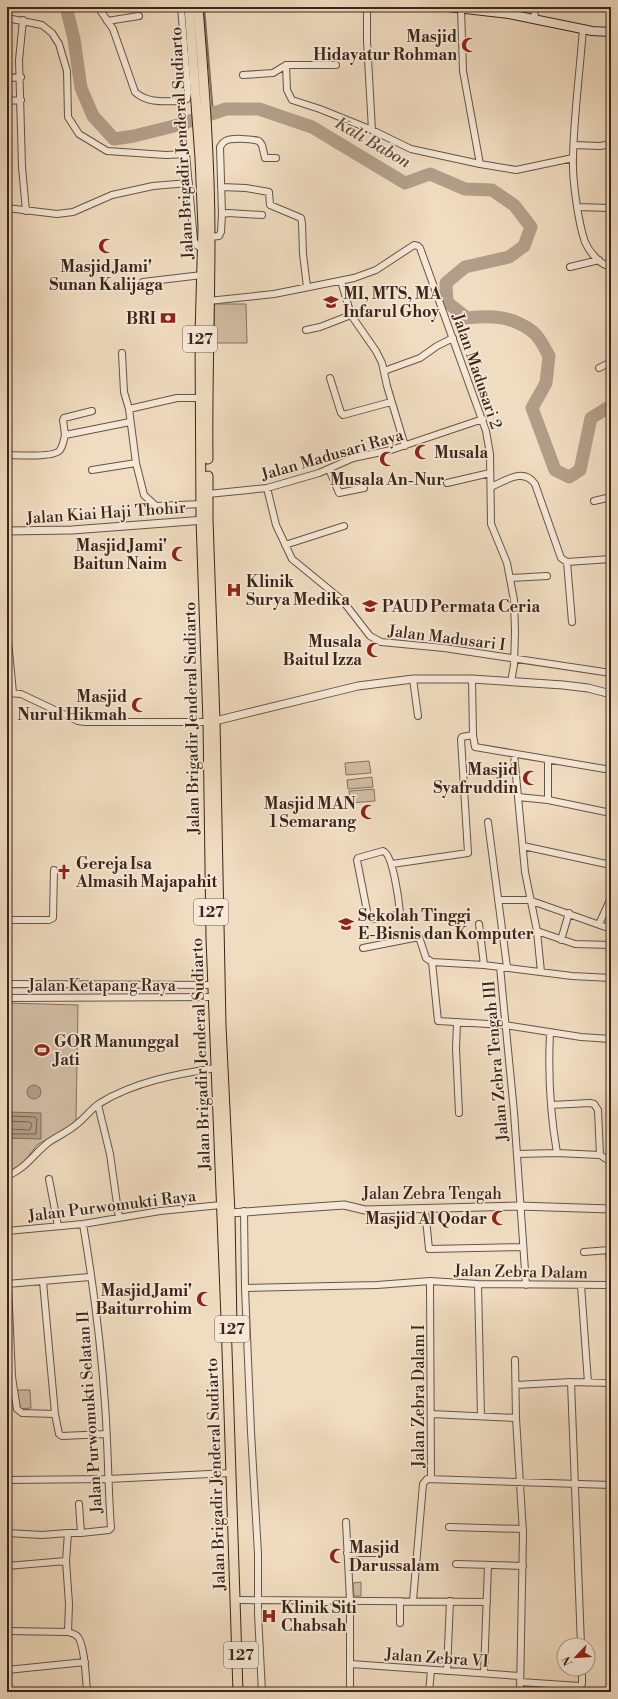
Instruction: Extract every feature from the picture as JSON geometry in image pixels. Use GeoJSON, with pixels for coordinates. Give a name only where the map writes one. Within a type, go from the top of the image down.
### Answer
{"type":"FeatureCollection","features":[{"type":"Feature","properties":{"kind":"main road","name":"Jalan Brigadir Jenderal Sudiarto"},"geometry":{"type":"LineString","coordinates":[[189,7],[200,82]]}},
{"type":"Feature","properties":{"kind":"main road","name":"Jalan Brigadir Jenderal Sudiarto"},"geometry":{"type":"LineString","coordinates":[[198,7],[200,82],[210,237],[208,302],[208,494],[204,520]]}},
{"type":"Feature","properties":{"kind":"main road"},"geometry":{"type":"LineString","coordinates":[[454,7],[492,9],[535,19],[611,32]]}},
{"type":"Feature","properties":{"kind":"main road","name":"Jalan Brigadir Jenderal Sudiarto"},"geometry":{"type":"LineString","coordinates":[[204,157],[200,334],[202,504],[204,520],[212,721],[217,985],[216,1068],[238,1692]]}},
{"type":"Feature","properties":{"kind":"main road","name":"Jalan Brigadir Jenderal Sudiarto"},"geometry":{"type":"LineString","coordinates":[[217,997],[230,1213],[239,1600],[243,1692]]}},
{"type":"Feature","properties":{"kind":"street"},"geometry":{"type":"LineString","coordinates":[[98,7],[113,29],[135,92],[143,98],[149,100],[185,101],[188,92],[181,7]]}},
{"type":"Feature","properties":{"kind":"street"},"geometry":{"type":"LineString","coordinates":[[367,7],[367,41],[372,130]]}},
{"type":"Feature","properties":{"kind":"street"},"geometry":{"type":"LineString","coordinates":[[454,7],[463,70],[480,164]]}},
{"type":"Feature","properties":{"kind":"street"},"geometry":{"type":"LineString","coordinates":[[534,7],[535,19]]}},
{"type":"Feature","properties":{"kind":"street"},"geometry":{"type":"LineString","coordinates":[[107,21],[139,16]]}},
{"type":"Feature","properties":{"kind":"street"},"geometry":{"type":"LineString","coordinates":[[7,18],[42,25],[52,33],[59,44],[67,71],[68,117],[79,134],[107,151],[166,155],[186,154],[194,240],[196,245],[202,248]]}},
{"type":"Feature","properties":{"kind":"street"},"geometry":{"type":"LineString","coordinates":[[23,20],[19,60],[21,77],[22,168],[26,211]]}},
{"type":"Feature","properties":{"kind":"street"},"geometry":{"type":"LineString","coordinates":[[583,28],[573,158],[578,207],[585,242],[599,260],[605,265],[611,266]]}},
{"type":"Feature","properties":{"kind":"street"},"geometry":{"type":"LineString","coordinates":[[286,65],[287,90],[292,100],[320,109],[411,148],[480,164],[516,170],[573,158]]}},
{"type":"Feature","properties":{"kind":"street"},"geometry":{"type":"LineString","coordinates":[[243,75],[273,73],[286,65],[336,65]]}},
{"type":"Feature","properties":{"kind":"street"},"geometry":{"type":"LineString","coordinates":[[7,78],[21,77]]}},
{"type":"Feature","properties":{"kind":"street"},"geometry":{"type":"LineString","coordinates":[[7,101],[21,100]]}},
{"type":"Feature","properties":{"kind":"street"},"geometry":{"type":"LineString","coordinates":[[210,237],[219,236],[221,232],[222,214],[220,148],[224,142],[249,139],[259,141],[262,145],[265,158],[276,158]]}},
{"type":"Feature","properties":{"kind":"street"},"geometry":{"type":"LineString","coordinates":[[574,145],[600,146],[611,144]]}},
{"type":"Feature","properties":{"kind":"street"},"geometry":{"type":"LineString","coordinates":[[7,208],[57,214],[73,212],[112,195],[153,186],[189,183]]}},
{"type":"Feature","properties":{"kind":"street"},"geometry":{"type":"LineString","coordinates":[[221,187],[246,188],[269,192],[270,205],[300,218],[302,223],[303,254],[307,287]]}},
{"type":"Feature","properties":{"kind":"street"},"geometry":{"type":"LineString","coordinates":[[578,207],[609,208]]}},
{"type":"Feature","properties":{"kind":"street"},"geometry":{"type":"LineString","coordinates":[[222,214],[262,215]]}},
{"type":"Feature","properties":{"kind":"street","name":"Jalan Madusari 2"},"geometry":{"type":"LineString","coordinates":[[341,281],[376,270],[410,247],[415,245],[420,248],[483,419],[488,441],[491,487],[491,524],[505,556],[511,578],[515,632],[514,668],[511,682]]}},
{"type":"Feature","properties":{"kind":"street"},"geometry":{"type":"LineString","coordinates":[[570,267],[599,260]]}},
{"type":"Feature","properties":{"kind":"street"},"geometry":{"type":"LineString","coordinates":[[143,282],[202,275]]}},
{"type":"Feature","properties":{"kind":"street"},"geometry":{"type":"LineString","coordinates":[[208,302],[274,294],[341,281],[351,315],[380,357],[391,402],[405,446]]}},
{"type":"Feature","properties":{"kind":"street"},"geometry":{"type":"LineString","coordinates":[[306,330],[320,327],[351,315]]}},
{"type":"Feature","properties":{"kind":"street"},"geometry":{"type":"LineString","coordinates":[[384,371],[420,358],[453,338]]}},
{"type":"Feature","properties":{"kind":"street"},"geometry":{"type":"LineString","coordinates":[[122,352],[124,387],[136,462],[144,495],[154,505],[160,507],[202,504]]}},
{"type":"Feature","properties":{"kind":"street"},"geometry":{"type":"LineString","coordinates":[[599,368],[611,362]]}},
{"type":"Feature","properties":{"kind":"street"},"geometry":{"type":"LineString","coordinates":[[330,378],[341,413],[343,415],[391,402]]}},
{"type":"Feature","properties":{"kind":"street"},"geometry":{"type":"LineString","coordinates":[[128,409],[177,398],[201,398]]}},
{"type":"Feature","properties":{"kind":"street"},"geometry":{"type":"LineString","coordinates":[[7,455],[35,456],[57,453],[60,450],[65,435],[64,418],[92,411]]}},
{"type":"Feature","properties":{"kind":"street","name":"Jalan Madusari Raya"},"geometry":{"type":"LineString","coordinates":[[208,494],[267,488],[329,469],[353,458],[405,446],[483,419]]}},
{"type":"Feature","properties":{"kind":"street"},"geometry":{"type":"LineString","coordinates":[[65,435],[130,422]]}},
{"type":"Feature","properties":{"kind":"street"},"geometry":{"type":"LineString","coordinates":[[92,470],[136,462]]}},
{"type":"Feature","properties":{"kind":"street"},"geometry":{"type":"LineString","coordinates":[[329,469],[339,493],[364,488]]}},
{"type":"Feature","properties":{"kind":"street"},"geometry":{"type":"LineString","coordinates":[[447,483],[490,473]]}},
{"type":"Feature","properties":{"kind":"street"},"geometry":{"type":"LineString","coordinates":[[491,487],[515,476],[525,476],[532,480],[561,558],[567,562],[611,559]]}},
{"type":"Feature","properties":{"kind":"street","name":"Jalan Madusari I"},"geometry":{"type":"LineString","coordinates":[[267,488],[276,525],[292,559],[296,564],[342,600],[370,636],[376,640],[381,642],[444,648],[611,673]]}},
{"type":"Feature","properties":{"kind":"street"},"geometry":{"type":"LineString","coordinates":[[594,501],[611,497]]}},
{"type":"Feature","properties":{"kind":"street","name":"Jalan Kiai Haji Thohir"},"geometry":{"type":"LineString","coordinates":[[7,531],[72,530],[204,520]]}},
{"type":"Feature","properties":{"kind":"street"},"geometry":{"type":"LineString","coordinates":[[285,545],[344,526]]}},
{"type":"Feature","properties":{"kind":"street"},"geometry":{"type":"LineString","coordinates":[[567,562],[572,622]]}},
{"type":"Feature","properties":{"kind":"street"},"geometry":{"type":"LineString","coordinates":[[511,578],[547,576]]}},
{"type":"Feature","properties":{"kind":"street"},"geometry":{"type":"LineString","coordinates":[[7,630],[10,693],[25,696],[78,721],[212,721],[358,686],[413,679],[472,678],[574,686],[611,694]]}},
{"type":"Feature","properties":{"kind":"street"},"geometry":{"type":"LineString","coordinates":[[472,678],[472,735],[474,745],[477,748],[611,770]]}},
{"type":"Feature","properties":{"kind":"street"},"geometry":{"type":"LineString","coordinates":[[413,679],[418,716]]}},
{"type":"Feature","properties":{"kind":"street"},"geometry":{"type":"LineString","coordinates":[[392,864],[468,853],[461,738],[472,735]]}},
{"type":"Feature","properties":{"kind":"street"},"geometry":{"type":"LineString","coordinates":[[514,754],[525,872],[529,900],[537,931],[541,972]]}},
{"type":"Feature","properties":{"kind":"street"},"geometry":{"type":"LineString","coordinates":[[548,760],[548,800]]}},
{"type":"Feature","properties":{"kind":"street"},"geometry":{"type":"LineString","coordinates":[[518,797],[548,800],[611,813]]}},
{"type":"Feature","properties":{"kind":"street"},"geometry":{"type":"LineString","coordinates":[[488,822],[507,967]]}},
{"type":"Feature","properties":{"kind":"street"},"geometry":{"type":"LineString","coordinates":[[523,846],[611,865]]}},
{"type":"Feature","properties":{"kind":"street"},"geometry":{"type":"LineString","coordinates":[[384,851],[392,864],[400,912],[398,915],[370,919],[368,916],[357,860],[358,858],[384,851]]}},
{"type":"Feature","properties":{"kind":"street"},"geometry":{"type":"LineString","coordinates":[[7,920],[49,920],[53,918],[54,870]]}},
{"type":"Feature","properties":{"kind":"street"},"geometry":{"type":"LineString","coordinates":[[599,924],[611,898]]}},
{"type":"Feature","properties":{"kind":"street"},"geometry":{"type":"LineString","coordinates":[[498,900],[529,900],[611,929]]}},
{"type":"Feature","properties":{"kind":"street"},"geometry":{"type":"LineString","coordinates":[[561,940],[569,913]]}},
{"type":"Feature","properties":{"kind":"street"},"geometry":{"type":"LineString","coordinates":[[479,924],[484,965]]}},
{"type":"Feature","properties":{"kind":"street"},"geometry":{"type":"LineString","coordinates":[[537,931],[574,944],[611,945]]}},
{"type":"Feature","properties":{"kind":"street"},"geometry":{"type":"LineString","coordinates":[[363,948],[419,937],[421,938],[426,958],[432,962],[507,967],[572,976],[611,978]]}},
{"type":"Feature","properties":{"kind":"street"},"geometry":{"type":"LineString","coordinates":[[432,962],[437,1019],[440,1022],[505,1025],[550,1033],[611,1039]]}},
{"type":"Feature","properties":{"kind":"street","name":"Jalan Zebra Tengah III"},"geometry":{"type":"LineString","coordinates":[[500,967],[526,1285]]}},
{"type":"Feature","properties":{"kind":"street","name":"Jalan Ketapang Raya"},"geometry":{"type":"LineString","coordinates":[[7,984],[217,985]]}},
{"type":"Feature","properties":{"kind":"street"},"geometry":{"type":"LineString","coordinates":[[134,984],[134,998]]}},
{"type":"Feature","properties":{"kind":"street"},"geometry":{"type":"LineString","coordinates":[[145,998],[146,984]]}},
{"type":"Feature","properties":{"kind":"street"},"geometry":{"type":"LineString","coordinates":[[183,984],[183,998]]}},
{"type":"Feature","properties":{"kind":"street"},"geometry":{"type":"LineString","coordinates":[[7,990],[7,998]]}},
{"type":"Feature","properties":{"kind":"street","name":"Jalan Ketapang Raya"},"geometry":{"type":"LineString","coordinates":[[7,998],[217,997]]}},
{"type":"Feature","properties":{"kind":"street"},"geometry":{"type":"LineString","coordinates":[[457,1022],[456,1050],[459,1113]]}},
{"type":"Feature","properties":{"kind":"street"},"geometry":{"type":"LineString","coordinates":[[550,1033],[548,1076],[557,1153]]}},
{"type":"Feature","properties":{"kind":"street"},"geometry":{"type":"LineString","coordinates":[[7,1176],[24,1167],[48,1143],[73,1127],[98,1105],[116,1094],[157,1080],[216,1068]]}},
{"type":"Feature","properties":{"kind":"street"},"geometry":{"type":"LineString","coordinates":[[551,1105],[594,1104],[598,1110],[600,1155],[611,1162]]}},
{"type":"Feature","properties":{"kind":"street"},"geometry":{"type":"LineString","coordinates":[[98,1105],[110,1154],[119,1218]]}},
{"type":"Feature","properties":{"kind":"street","name":"Jalan Zebra Tengah III"},"geometry":{"type":"LineString","coordinates":[[516,1154],[557,1153],[600,1155]]}},
{"type":"Feature","properties":{"kind":"street"},"geometry":{"type":"LineString","coordinates":[[49,1179],[58,1226]]}},
{"type":"Feature","properties":{"kind":"street","name":"Jalan Purwomukti Raya"},"geometry":{"type":"LineString","coordinates":[[7,1231],[82,1224],[172,1210],[221,1205]]}},
{"type":"Feature","properties":{"kind":"street","name":"Jalan Zebra Tengah"},"geometry":{"type":"LineString","coordinates":[[230,1213],[344,1205],[365,1210],[520,1206],[611,1209]]}},
{"type":"Feature","properties":{"kind":"street"},"geometry":{"type":"LineString","coordinates":[[425,1209],[429,1249],[523,1247]]}},
{"type":"Feature","properties":{"kind":"street"},"geometry":{"type":"LineString","coordinates":[[244,1212],[245,1288],[258,1554],[258,1600],[262,1692]]}},
{"type":"Feature","properties":{"kind":"street","name":"Jalan Purwomukti Selatan II"},"geometry":{"type":"LineString","coordinates":[[7,1532],[42,1535],[81,1533],[109,1530],[111,1528],[98,1328],[88,1255],[82,1224]]}},
{"type":"Feature","properties":{"kind":"street"},"geometry":{"type":"LineString","coordinates":[[584,1252],[609,1250],[611,1275]]}},
{"type":"Feature","properties":{"kind":"street"},"geometry":{"type":"LineString","coordinates":[[55,1414],[22,1413],[17,1410],[12,1377],[8,1284],[90,1277]]}},
{"type":"Feature","properties":{"kind":"street","name":"Jalan Zebra Dalam"},"geometry":{"type":"LineString","coordinates":[[245,1288],[377,1285],[430,1281],[478,1284],[611,1285]]}},
{"type":"Feature","properties":{"kind":"street","name":"Jalan Zebra Dalam I"},"geometry":{"type":"LineString","coordinates":[[413,1601],[423,1484],[425,1480],[432,1478],[430,1281]]}},
{"type":"Feature","properties":{"kind":"street"},"geometry":{"type":"LineString","coordinates":[[43,1282],[55,1414],[60,1435],[106,1434]]}},
{"type":"Feature","properties":{"kind":"street"},"geometry":{"type":"LineString","coordinates":[[478,1284],[481,1416]]}},
{"type":"Feature","properties":{"kind":"street"},"geometry":{"type":"LineString","coordinates":[[581,1285],[588,1383]]}},
{"type":"Feature","properties":{"kind":"street"},"geometry":{"type":"LineString","coordinates":[[515,1360],[516,1418],[523,1530],[520,1692]]}},
{"type":"Feature","properties":{"kind":"street"},"geometry":{"type":"LineString","coordinates":[[571,1382],[581,1637]]}},
{"type":"Feature","properties":{"kind":"street"},"geometry":{"type":"LineString","coordinates":[[516,1385],[571,1382],[611,1383]]}},
{"type":"Feature","properties":{"kind":"street"},"geometry":{"type":"LineString","coordinates":[[431,1414],[516,1418]]}},
{"type":"Feature","properties":{"kind":"street"},"geometry":{"type":"LineString","coordinates":[[7,1480],[108,1479],[230,1473]]}},
{"type":"Feature","properties":{"kind":"street"},"geometry":{"type":"LineString","coordinates":[[432,1478],[521,1483],[611,1484]]}},
{"type":"Feature","properties":{"kind":"street"},"geometry":{"type":"LineString","coordinates":[[79,1504],[81,1533]]}},
{"type":"Feature","properties":{"kind":"street"},"geometry":{"type":"LineString","coordinates":[[346,1522],[350,1600],[350,1692]]}},
{"type":"Feature","properties":{"kind":"street"},"geometry":{"type":"LineString","coordinates":[[449,1527],[523,1530]]}},
{"type":"Feature","properties":{"kind":"street"},"geometry":{"type":"LineString","coordinates":[[68,1533],[66,1561],[69,1604],[68,1632]]}},
{"type":"Feature","properties":{"kind":"street"},"geometry":{"type":"LineString","coordinates":[[348,1553],[379,1553]]}},
{"type":"Feature","properties":{"kind":"street"},"geometry":{"type":"LineString","coordinates":[[7,1566],[66,1561]]}},
{"type":"Feature","properties":{"kind":"street"},"geometry":{"type":"LineString","coordinates":[[456,1564],[523,1566]]}},
{"type":"Feature","properties":{"kind":"street"},"geometry":{"type":"LineString","coordinates":[[484,1674],[488,1565]]}},
{"type":"Feature","properties":{"kind":"street"},"geometry":{"type":"LineString","coordinates":[[239,1600],[487,1602]]}},
{"type":"Feature","properties":{"kind":"street"},"geometry":{"type":"LineString","coordinates":[[400,1601],[400,1623]]}},
{"type":"Feature","properties":{"kind":"street"},"geometry":{"type":"LineString","coordinates":[[447,1671],[450,1601]]}},
{"type":"Feature","properties":{"kind":"street"},"geometry":{"type":"LineString","coordinates":[[7,1631],[68,1632],[77,1636],[80,1640],[84,1662],[87,1692]]}},
{"type":"Feature","properties":{"kind":"street"},"geometry":{"type":"LineString","coordinates":[[7,1670],[84,1662]]}},
{"type":"Feature","properties":{"kind":"street","name":"Jalan Zebra VI"},"geometry":{"type":"LineString","coordinates":[[351,1664],[484,1674],[577,1686],[582,1684],[582,1677]]}},
{"type":"Feature","properties":{"kind":"street"},"geometry":{"type":"LineString","coordinates":[[429,1692],[431,1670]]}},
{"type":"Feature","properties":{"kind":"shaded area"},"geometry":{"type":"Polygon","coordinates":[[[214,304],[246,304],[247,343],[214,343],[214,304]]]}},
{"type":"Feature","properties":{"kind":"shaded area"},"geometry":{"type":"Polygon","coordinates":[[[369,761],[371,773],[346,775],[345,763],[369,761]]]}},
{"type":"Feature","properties":{"kind":"shaded area"},"geometry":{"type":"Polygon","coordinates":[[[372,777],[373,787],[348,789],[347,780],[372,777]]]}},
{"type":"Feature","properties":{"kind":"shaded area"},"geometry":{"type":"Polygon","coordinates":[[[374,789],[375,801],[350,803],[349,791],[374,789]]]}},
{"type":"Feature","properties":{"kind":"shaded area","name":"GOR Manunggal Jati"},"geometry":{"type":"Polygon","coordinates":[[[7,1003],[78,1005],[76,1122],[37,1145],[17,1171],[7,1173],[7,1003]]]}},
{"type":"Feature","properties":{"kind":"shaded area"},"geometry":{"type":"Polygon","coordinates":[[[17,1390],[30,1390],[31,1408],[19,1409],[17,1390]]]}},
{"type":"Feature","properties":{"kind":"shaded area"},"geometry":{"type":"Polygon","coordinates":[[[361,1582],[361,1596],[354,1596],[353,1583],[361,1582]]]}},
{"type":"Feature","properties":{"kind":"shaded area"},"geometry":{"type":"Polygon","coordinates":[[[527,1689],[596,1692],[527,1692],[527,1689]]]}},
{"type":"Feature","properties":{"kind":"water"},"geometry":{"type":"Polygon","coordinates":[[[34,1085],[39,1087],[41,1092],[39,1097],[34,1099],[29,1097],[27,1092],[29,1087],[34,1085]]]}},
{"type":"Feature","properties":{"kind":"water"},"geometry":{"type":"Polygon","coordinates":[[[7,1112],[41,1113],[41,1139],[7,1138],[7,1112]]]}},
{"type":"Feature","properties":{"kind":"waterway","name":"Kali Babon"},"geometry":{"type":"LineString","coordinates":[[66,7],[74,39],[81,88],[93,116],[114,139],[134,136],[178,125],[226,109],[259,109],[312,127],[405,183],[430,174],[465,189],[492,190],[514,205],[531,227],[524,246],[509,257],[465,267],[446,283],[447,302],[467,318],[493,317],[509,320],[533,332],[540,340],[549,356],[546,383],[532,408],[555,470],[569,477],[580,470],[591,418],[609,407],[611,408]]}},
{"type":"Feature","properties":{"kind":"waterway"},"geometry":{"type":"LineString","coordinates":[[204,7],[213,113]]}},
{"type":"Feature","properties":{"kind":"place","name":"Masjid Hidayatur Rohman"},"geometry":{"type":"Point","coordinates":[469,45]}},
{"type":"Feature","properties":{"kind":"place","name":"Masjid Jami' Sunan Kalijaga"},"geometry":{"type":"Point","coordinates":[106,246]}},
{"type":"Feature","properties":{"kind":"place","name":"MI, MTS, MA Infarul Ghoy"},"geometry":{"type":"Point","coordinates":[331,302]}},
{"type":"Feature","properties":{"kind":"place","name":"BRI"},"geometry":{"type":"Point","coordinates":[168,318]}},
{"type":"Feature","properties":{"kind":"place","name":"Musala"},"geometry":{"type":"Point","coordinates":[422,452]}},
{"type":"Feature","properties":{"kind":"place","name":"Musala An-Nur"},"geometry":{"type":"Point","coordinates":[387,459]}},
{"type":"Feature","properties":{"kind":"place","name":"Masjid Jami' Baitun Naim"},"geometry":{"type":"Point","coordinates":[179,554]}},
{"type":"Feature","properties":{"kind":"place","name":"Klinik Surya Medika"},"geometry":{"type":"Point","coordinates":[234,590]}},
{"type":"Feature","properties":{"kind":"place","name":"PAUD Permata Ceria"},"geometry":{"type":"Point","coordinates":[370,606]}},
{"type":"Feature","properties":{"kind":"place","name":"Musala Baitul Izza"},"geometry":{"type":"Point","coordinates":[374,650]}},
{"type":"Feature","properties":{"kind":"place","name":"Masjid Nurul Hikmah"},"geometry":{"type":"Point","coordinates":[139,705]}},
{"type":"Feature","properties":{"kind":"place","name":"Masjid Syafruddin"},"geometry":{"type":"Point","coordinates":[530,778]}},
{"type":"Feature","properties":{"kind":"place","name":"Masjid MAN 1 Semarang"},"geometry":{"type":"Point","coordinates":[368,812]}},
{"type":"Feature","properties":{"kind":"place","name":"Gereja Isa Almasih Majapahit"},"geometry":{"type":"Point","coordinates":[64,872]}},
{"type":"Feature","properties":{"kind":"place","name":"Sekolah Tinggi E-Bisnis dan Komputer"},"geometry":{"type":"Point","coordinates":[346,924]}},
{"type":"Feature","properties":{"kind":"place","name":"GOR Manunggal Jati"},"geometry":{"type":"Point","coordinates":[42,1050]}},
{"type":"Feature","properties":{"kind":"place","name":"Masjid Al Qodar"},"geometry":{"type":"Point","coordinates":[499,1218]}},
{"type":"Feature","properties":{"kind":"place","name":"Masjid Jami' Baiturrohim"},"geometry":{"type":"Point","coordinates":[204,1299]}},
{"type":"Feature","properties":{"kind":"place","name":"Masjid Darussalam"},"geometry":{"type":"Point","coordinates":[337,1556]}},
{"type":"Feature","properties":{"kind":"place","name":"Klinik Siti Chabsah"},"geometry":{"type":"Point","coordinates":[269,1616]}}]}
